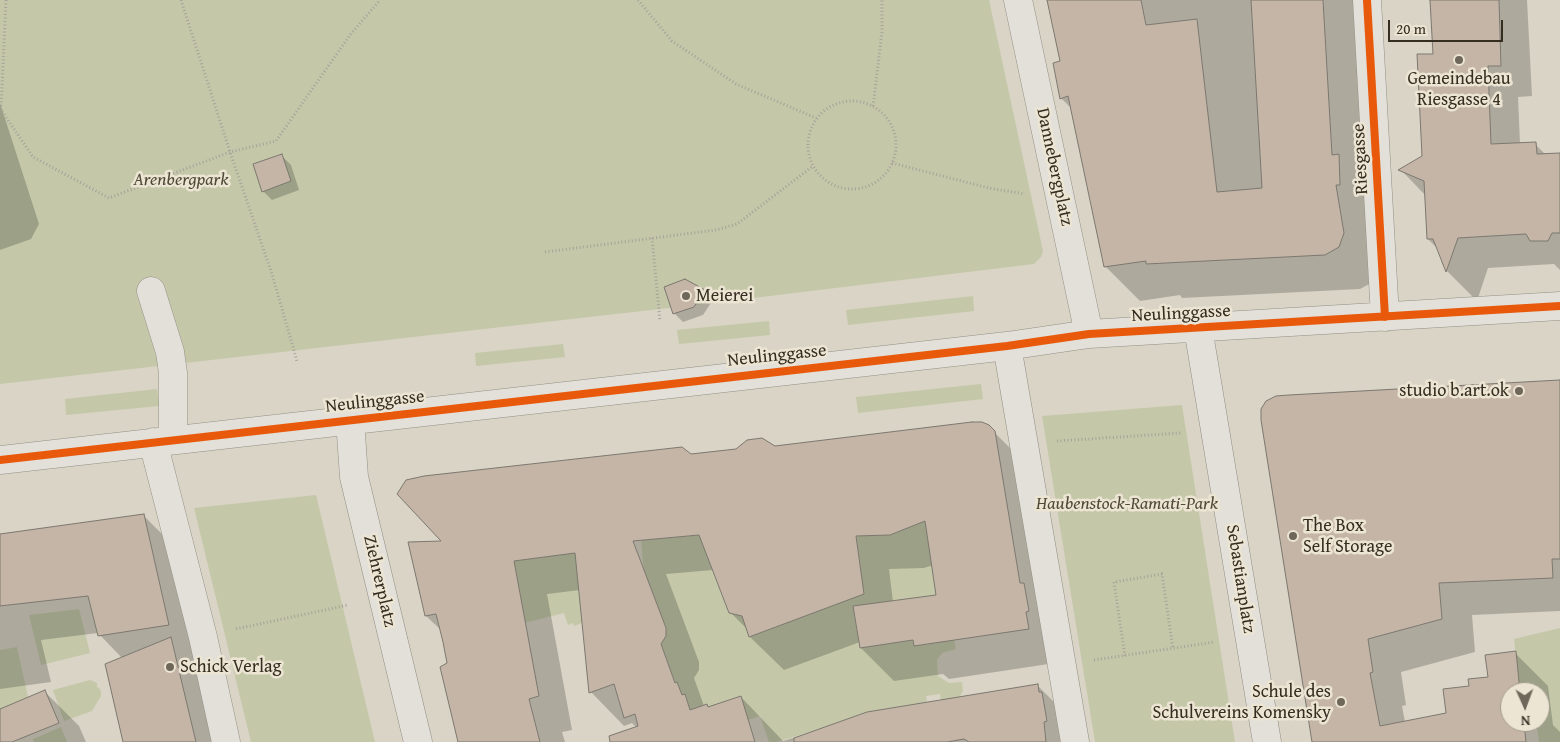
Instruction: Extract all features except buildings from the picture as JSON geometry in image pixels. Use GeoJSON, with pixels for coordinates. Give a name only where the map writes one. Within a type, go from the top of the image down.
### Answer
{"type":"FeatureCollection","features":[{"type":"Feature","properties":{"kind":"street","name":"Dannebergplatz"},"geometry":{"type":"LineString","coordinates":[[1018,0],[1089,334]]}},
{"type":"Feature","properties":{"kind":"street","name":"Riesgasse"},"geometry":{"type":"LineString","coordinates":[[1367,0],[1385,316]]}},
{"type":"Feature","properties":{"kind":"street"},"geometry":{"type":"LineString","coordinates":[[152,292],[170,352],[174,373],[163,441],[226,742]]}},
{"type":"Feature","properties":{"kind":"street","name":"Neulinggasse"},"geometry":{"type":"LineString","coordinates":[[0,460],[1007,346],[1089,334],[1560,306]]}},
{"type":"Feature","properties":{"kind":"street","name":"Sebastianplatz"},"geometry":{"type":"LineString","coordinates":[[1198,328],[1267,742]]}},
{"type":"Feature","properties":{"kind":"street"},"geometry":{"type":"LineString","coordinates":[[1007,346],[1075,742]]}},
{"type":"Feature","properties":{"kind":"street","name":"Ziehrerplatz"},"geometry":{"type":"LineString","coordinates":[[350,420],[354,477],[418,742]]}},
{"type":"Feature","properties":{"kind":"path"},"geometry":{"type":"LineString","coordinates":[[6,0],[1,110],[34,157],[109,198],[230,152],[276,141],[350,35],[380,0]]}},
{"type":"Feature","properties":{"kind":"path"},"geometry":{"type":"LineString","coordinates":[[182,0],[230,152],[272,274],[297,361]]}},
{"type":"Feature","properties":{"kind":"path"},"geometry":{"type":"LineString","coordinates":[[638,0],[672,41],[736,84],[816,118]]}},
{"type":"Feature","properties":{"kind":"path"},"geometry":{"type":"LineString","coordinates":[[873,106],[882,32],[882,0]]}},
{"type":"Feature","properties":{"kind":"path"},"geometry":{"type":"LineString","coordinates":[[842,102],[862,102],[873,106],[884,114],[896,138],[896,151],[892,163],[884,175],[873,184],[847,189],[833,185],[822,178],[813,166],[808,154],[810,129],[816,118],[825,109],[842,102]]}},
{"type":"Feature","properties":{"kind":"path"},"geometry":{"type":"LineString","coordinates":[[892,163],[989,188],[1060,199]]}},
{"type":"Feature","properties":{"kind":"path"},"geometry":{"type":"LineString","coordinates":[[545,252],[716,230],[737,224],[813,166]]}},
{"type":"Feature","properties":{"kind":"path"},"geometry":{"type":"LineString","coordinates":[[652,238],[660,321]]}},
{"type":"Feature","properties":{"kind":"path"},"geometry":{"type":"LineString","coordinates":[[1050,442],[1181,433]]}},
{"type":"Feature","properties":{"kind":"path"},"geometry":{"type":"LineString","coordinates":[[1125,656],[1114,582],[1162,574],[1173,649]]}},
{"type":"Feature","properties":{"kind":"path"},"geometry":{"type":"LineString","coordinates":[[203,637],[348,605]]}},
{"type":"Feature","properties":{"kind":"path"},"geometry":{"type":"LineString","coordinates":[[1085,661],[1215,642]]}},
{"type":"Feature","properties":{"kind":"green space","name":"Arenbergpark"},"geometry":{"type":"Polygon","coordinates":[[[0,0],[989,0],[1043,251],[1041,257],[1034,264],[695,305],[0,384],[0,0]]]}},
{"type":"Feature","properties":{"kind":"green space"},"geometry":{"type":"Polygon","coordinates":[[[973,296],[974,311],[848,325],[846,310],[973,296]]]}},
{"type":"Feature","properties":{"kind":"green space"},"geometry":{"type":"Polygon","coordinates":[[[769,321],[770,335],[679,344],[677,330],[769,321]]]}},
{"type":"Feature","properties":{"kind":"green space"},"geometry":{"type":"Polygon","coordinates":[[[563,344],[565,357],[476,366],[475,353],[563,344]]]}},
{"type":"Feature","properties":{"kind":"green space"},"geometry":{"type":"Polygon","coordinates":[[[981,384],[983,399],[858,413],[856,397],[981,384]]]}},
{"type":"Feature","properties":{"kind":"green space"},"geometry":{"type":"Polygon","coordinates":[[[157,389],[159,406],[66,415],[65,399],[157,389]]]}},
{"type":"Feature","properties":{"kind":"green space","name":"Haubenstock-Ramati-Park"},"geometry":{"type":"Polygon","coordinates":[[[1182,405],[1235,742],[1095,742],[1042,416],[1182,405]]]}},
{"type":"Feature","properties":{"kind":"green space"},"geometry":{"type":"Polygon","coordinates":[[[316,495],[375,742],[251,742],[194,508],[316,495]]]}},
{"type":"Feature","properties":{"kind":"green space"},"geometry":{"type":"Polygon","coordinates":[[[924,516],[938,595],[884,602],[854,615],[860,648],[913,640],[914,646],[930,644],[930,637],[954,639],[956,649],[942,653],[937,660],[938,676],[949,683],[962,682],[963,691],[959,698],[941,701],[940,694],[926,696],[927,702],[867,712],[776,742],[769,742],[760,716],[748,720],[741,696],[708,707],[707,704],[690,710],[685,694],[682,695],[677,682],[675,683],[661,644],[666,636],[666,628],[650,586],[645,586],[641,540],[704,535],[713,565],[711,567],[729,613],[742,616],[749,637],[826,608],[861,572],[854,522],[878,534],[890,535],[897,532],[901,527],[924,516]]]}},
{"type":"Feature","properties":{"kind":"green space"},"geometry":{"type":"Polygon","coordinates":[[[496,536],[594,547],[605,614],[574,626],[573,623],[568,625],[564,613],[517,625],[512,602],[521,600],[520,590],[496,536]]]}},
{"type":"Feature","properties":{"kind":"green space"},"geometry":{"type":"Polygon","coordinates":[[[79,609],[90,653],[41,665],[29,615],[79,609]]]}},
{"type":"Feature","properties":{"kind":"green space"},"geometry":{"type":"Polygon","coordinates":[[[1560,628],[1560,742],[1539,742],[1538,732],[1550,732],[1550,682],[1519,682],[1514,639],[1560,628]]]}},
{"type":"Feature","properties":{"kind":"green space"},"geometry":{"type":"Polygon","coordinates":[[[17,647],[28,697],[0,709],[0,650],[17,647]]]}},
{"type":"Feature","properties":{"kind":"green space"},"geometry":{"type":"Polygon","coordinates":[[[90,680],[97,683],[97,687],[101,692],[101,696],[92,711],[64,721],[53,690],[90,680]]]}},
{"type":"Feature","properties":{"kind":"green space"},"geometry":{"type":"Polygon","coordinates":[[[61,727],[67,742],[34,742],[33,739],[61,727]]]}},
{"type":"Feature","properties":{"kind":"cycle path"},"geometry":{"type":"LineString","coordinates":[[1367,0],[1385,317]]}},
{"type":"Feature","properties":{"kind":"cycle path"},"geometry":{"type":"LineString","coordinates":[[0,460],[1007,346],[1089,334],[1560,306]]}},
{"type":"Feature","properties":{"kind":"place","name":"Gemeindebau Riesgasse 4"},"geometry":{"type":"Point","coordinates":[1459,60]}},
{"type":"Feature","properties":{"kind":"place","name":"Meierei"},"geometry":{"type":"Point","coordinates":[686,296]}},
{"type":"Feature","properties":{"kind":"place","name":"studio b.art.ok"},"geometry":{"type":"Point","coordinates":[1519,391]}},
{"type":"Feature","properties":{"kind":"place","name":"The Box Self Storage"},"geometry":{"type":"Point","coordinates":[1293,536]}},
{"type":"Feature","properties":{"kind":"place","name":"Schick Verlag"},"geometry":{"type":"Point","coordinates":[170,667]}},
{"type":"Feature","properties":{"kind":"place","name":"Schule des Schulvereins Komensky"},"geometry":{"type":"Point","coordinates":[1341,702]}}]}
